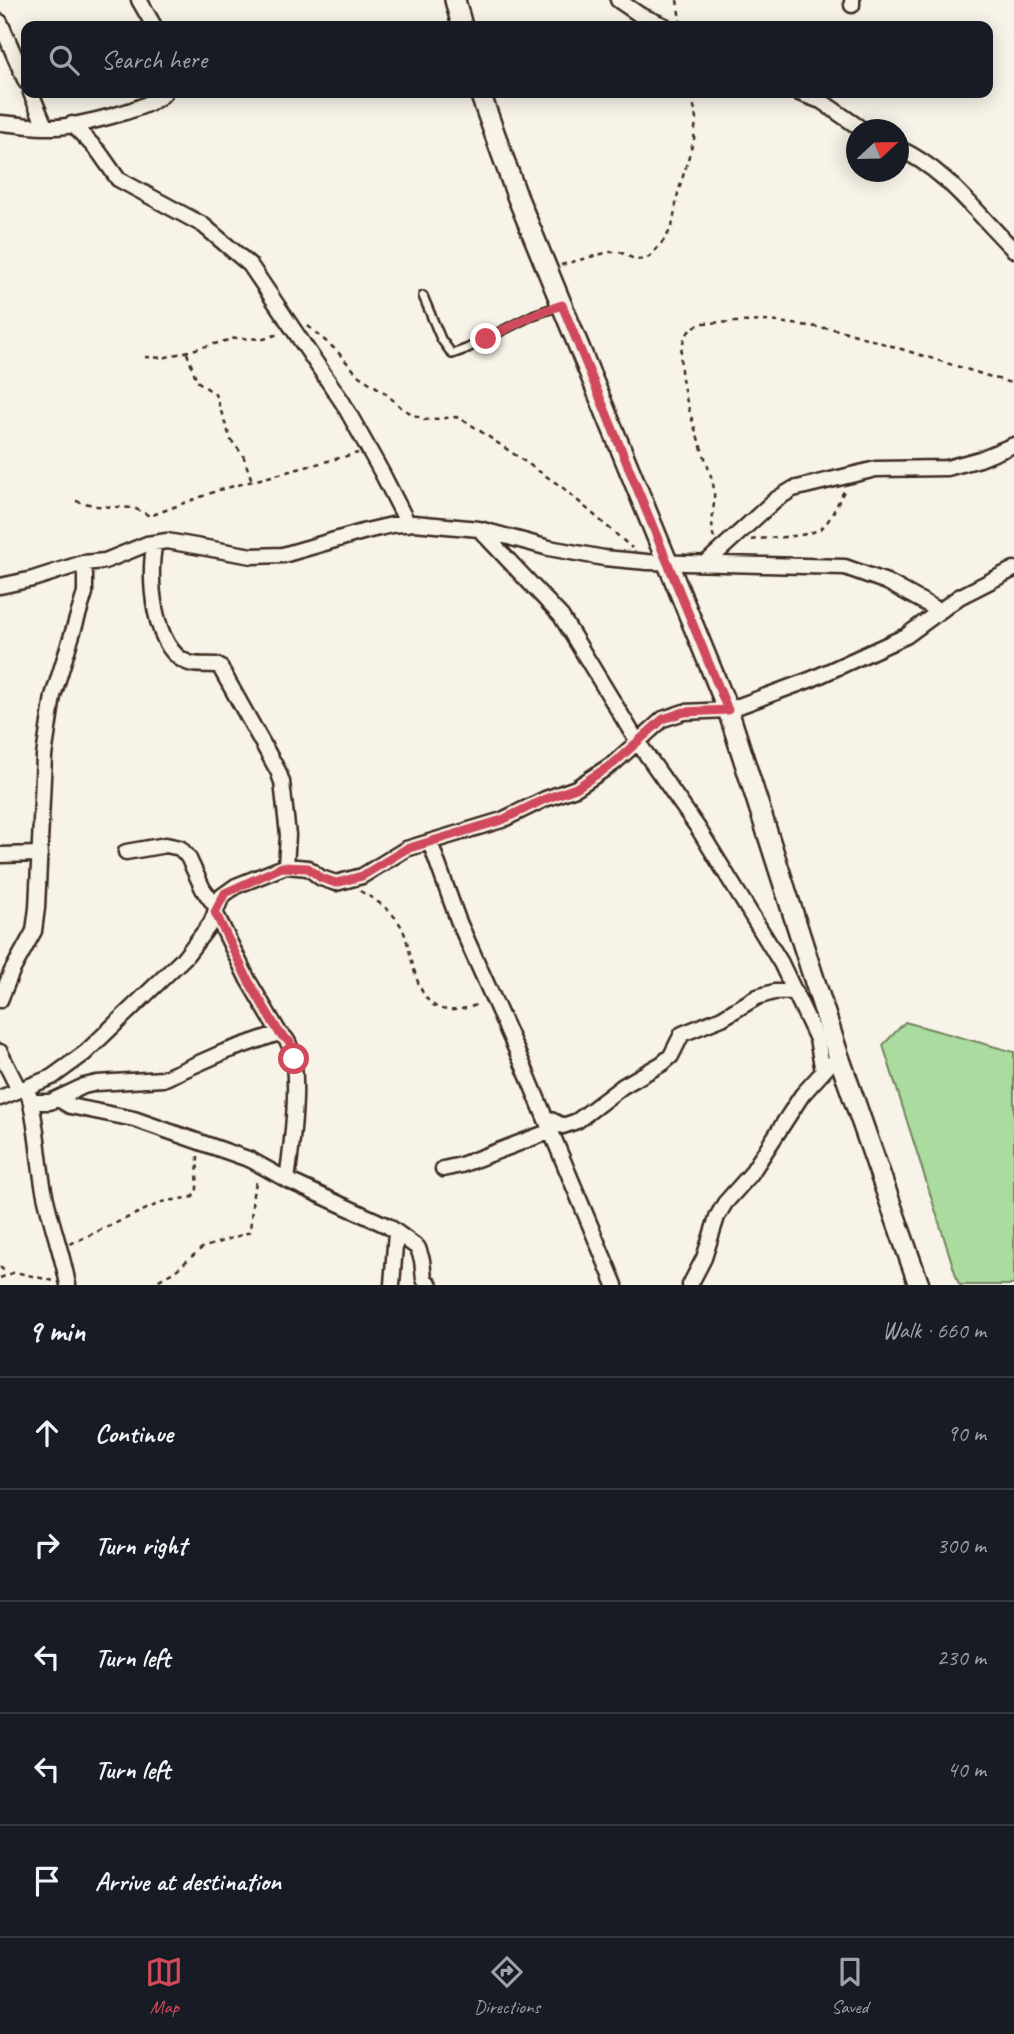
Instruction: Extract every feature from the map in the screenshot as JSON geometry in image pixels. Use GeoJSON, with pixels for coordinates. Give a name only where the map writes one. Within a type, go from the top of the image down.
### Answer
{"type":"FeatureCollection","features":[{"type":"Feature","properties":{"kind":"main road"},"geometry":{"type":"LineString","coordinates":[[456,0],[461,21]]}},
{"type":"Feature","properties":{"kind":"main road"},"geometry":{"type":"LineString","coordinates":[[482,98],[513,184],[728,710],[838,1054],[919,1285]]}},
{"type":"Feature","properties":{"kind":"street"},"geometry":{"type":"LineString","coordinates":[[139,0],[151,21]]}},
{"type":"Feature","properties":{"kind":"street"},"geometry":{"type":"LineString","coordinates":[[618,0],[653,21]]}},
{"type":"Feature","properties":{"kind":"street"},"geometry":{"type":"LineString","coordinates":[[0,22],[21,70]]}},
{"type":"Feature","properties":{"kind":"street"},"geometry":{"type":"LineString","coordinates":[[33,98],[45,126]]}},
{"type":"Feature","properties":{"kind":"street"},"geometry":{"type":"LineString","coordinates":[[0,123],[55,127],[104,118],[158,98]]}},
{"type":"Feature","properties":{"kind":"street"},"geometry":{"type":"LineString","coordinates":[[813,98],[847,119]]}},
{"type":"Feature","properties":{"kind":"street"},"geometry":{"type":"LineString","coordinates":[[72,124],[99,152],[118,179],[186,214],[235,250],[257,274],[298,326],[370,450],[408,524]]}},
{"type":"Feature","properties":{"kind":"street"},"geometry":{"type":"LineString","coordinates":[[909,154],[938,173],[1014,250]]}},
{"type":"Feature","properties":{"kind":"street"},"geometry":{"type":"LineString","coordinates":[[706,563],[775,500],[800,487],[890,468],[947,468],[981,459],[1014,445]]}},
{"type":"Feature","properties":{"kind":"street"},"geometry":{"type":"LineString","coordinates":[[0,586],[83,564],[105,561],[167,541],[252,556],[283,555],[366,531],[408,524],[479,529],[585,556],[647,562],[845,567],[887,582],[940,611]]}},
{"type":"Feature","properties":{"kind":"street"},"geometry":{"type":"LineString","coordinates":[[479,529],[561,616],[637,741],[698,828],[768,940],[795,991],[817,1039],[823,1071]]}},
{"type":"Feature","properties":{"kind":"street"},"geometry":{"type":"LineString","coordinates":[[155,543],[151,566],[154,601],[169,648],[187,663],[220,667],[278,771],[282,782],[288,835],[286,866]]}},
{"type":"Feature","properties":{"kind":"street"},"geometry":{"type":"LineString","coordinates":[[0,1000],[34,931],[44,757],[53,696],[85,593],[83,564]]}},
{"type":"Feature","properties":{"kind":"street"},"geometry":{"type":"LineString","coordinates":[[0,1098],[18,1086],[51,1077],[85,1053],[185,957],[211,923],[222,896],[228,890],[286,866],[308,868],[329,882],[341,883],[362,876],[406,849],[502,820],[545,799],[576,788],[614,763],[657,722],[669,716],[684,712],[728,710],[812,679],[892,644],[920,628],[959,597],[1014,569]]}},
{"type":"Feature","properties":{"kind":"street"},"geometry":{"type":"LineString","coordinates":[[430,842],[458,920],[615,1285]]}},
{"type":"Feature","properties":{"kind":"street"},"geometry":{"type":"LineString","coordinates":[[126,852],[166,845],[180,848],[188,856],[248,980],[280,1034],[287,1038],[291,1046],[295,1072],[294,1123],[287,1180]]}},
{"type":"Feature","properties":{"kind":"street"},"geometry":{"type":"LineString","coordinates":[[0,855],[40,854]]}},
{"type":"Feature","properties":{"kind":"street"},"geometry":{"type":"LineString","coordinates":[[443,1169],[461,1165],[548,1124],[563,1126],[577,1121],[623,1086],[663,1063],[671,1056],[682,1034],[722,1018],[757,997],[774,992],[795,991]]}},
{"type":"Feature","properties":{"kind":"street"},"geometry":{"type":"LineString","coordinates":[[18,1086],[47,1102],[97,1083],[171,1077],[224,1052],[280,1034]]}},
{"type":"Feature","properties":{"kind":"street"},"geometry":{"type":"LineString","coordinates":[[0,1052],[37,1123],[43,1186],[60,1247],[64,1284]]}},
{"type":"Feature","properties":{"kind":"street"},"geometry":{"type":"LineString","coordinates":[[690,1285],[704,1258],[717,1217],[725,1203],[750,1175],[802,1095],[838,1054]]}},
{"type":"Feature","properties":{"kind":"street"},"geometry":{"type":"LineString","coordinates":[[58,1099],[70,1106],[113,1113],[265,1166],[287,1180],[388,1226],[418,1248],[424,1279],[430,1285]]}},
{"type":"Feature","properties":{"kind":"street"},"geometry":{"type":"LineString","coordinates":[[392,1285],[396,1232]]}},
{"type":"Feature","properties":{"kind":"lane"},"geometry":{"type":"LineString","coordinates":[[423,296],[441,339],[452,354],[533,315],[562,305]]}},
{"type":"Feature","properties":{"kind":"path"},"geometry":{"type":"LineString","coordinates":[[677,0],[680,21]]}},
{"type":"Feature","properties":{"kind":"path"},"geometry":{"type":"LineString","coordinates":[[547,267],[608,252],[620,252],[636,260],[644,259],[665,239],[672,227],[678,193],[694,139],[696,119],[693,98]]}},
{"type":"Feature","properties":{"kind":"path"},"geometry":{"type":"LineString","coordinates":[[856,474],[825,524],[818,530],[810,534],[773,536],[724,547],[712,533],[716,503],[713,480],[694,428],[683,380],[681,348],[686,334],[702,323],[770,321],[840,330],[1014,384]]}},
{"type":"Feature","properties":{"kind":"path"},"geometry":{"type":"LineString","coordinates":[[145,357],[163,358],[187,353],[236,338],[264,339],[298,326],[336,350],[359,376],[384,392],[403,409],[424,420],[456,417],[467,422],[562,487],[647,562]]}},
{"type":"Feature","properties":{"kind":"path"},"geometry":{"type":"LineString","coordinates":[[187,353],[197,382],[215,394],[231,440],[243,455],[252,482]]}},
{"type":"Feature","properties":{"kind":"path"},"geometry":{"type":"LineString","coordinates":[[76,501],[97,506],[134,508],[150,516],[219,490],[370,450]]}},
{"type":"Feature","properties":{"kind":"path"},"geometry":{"type":"LineString","coordinates":[[341,883],[381,903],[401,924],[416,979],[426,997],[434,1004],[447,1010],[495,1001]]}},
{"type":"Feature","properties":{"kind":"path"},"geometry":{"type":"LineString","coordinates":[[60,1247],[88,1238],[162,1202],[193,1197],[197,1189],[200,1143]]}},
{"type":"Feature","properties":{"kind":"path"},"geometry":{"type":"LineString","coordinates":[[150,1285],[175,1271],[202,1248],[250,1232],[253,1194],[265,1166]]}},
{"type":"Feature","properties":{"kind":"path"},"geometry":{"type":"LineString","coordinates":[[0,1268],[7,1273],[30,1273],[64,1284]]}},
{"type":"Feature","properties":{"kind":"path"},"geometry":{"type":"LineString","coordinates":[[0,1278],[7,1273]]}},
{"type":"Feature","properties":{"kind":"green space"},"geometry":{"type":"Polygon","coordinates":[[[905,1022],[1014,1052],[1014,1285],[960,1285],[958,1282],[883,1045],[905,1022]]]}},
{"type":"Feature","properties":{"kind":"route"},"geometry":{"type":"LineString","coordinates":[[294,1059],[290,1042],[280,1034],[248,980],[215,912],[225,893],[286,866],[308,868],[321,878],[336,883],[362,876],[406,849],[502,820],[545,799],[576,788],[614,763],[663,719],[684,712],[728,710],[562,305],[533,315],[486,339]]}}]}
